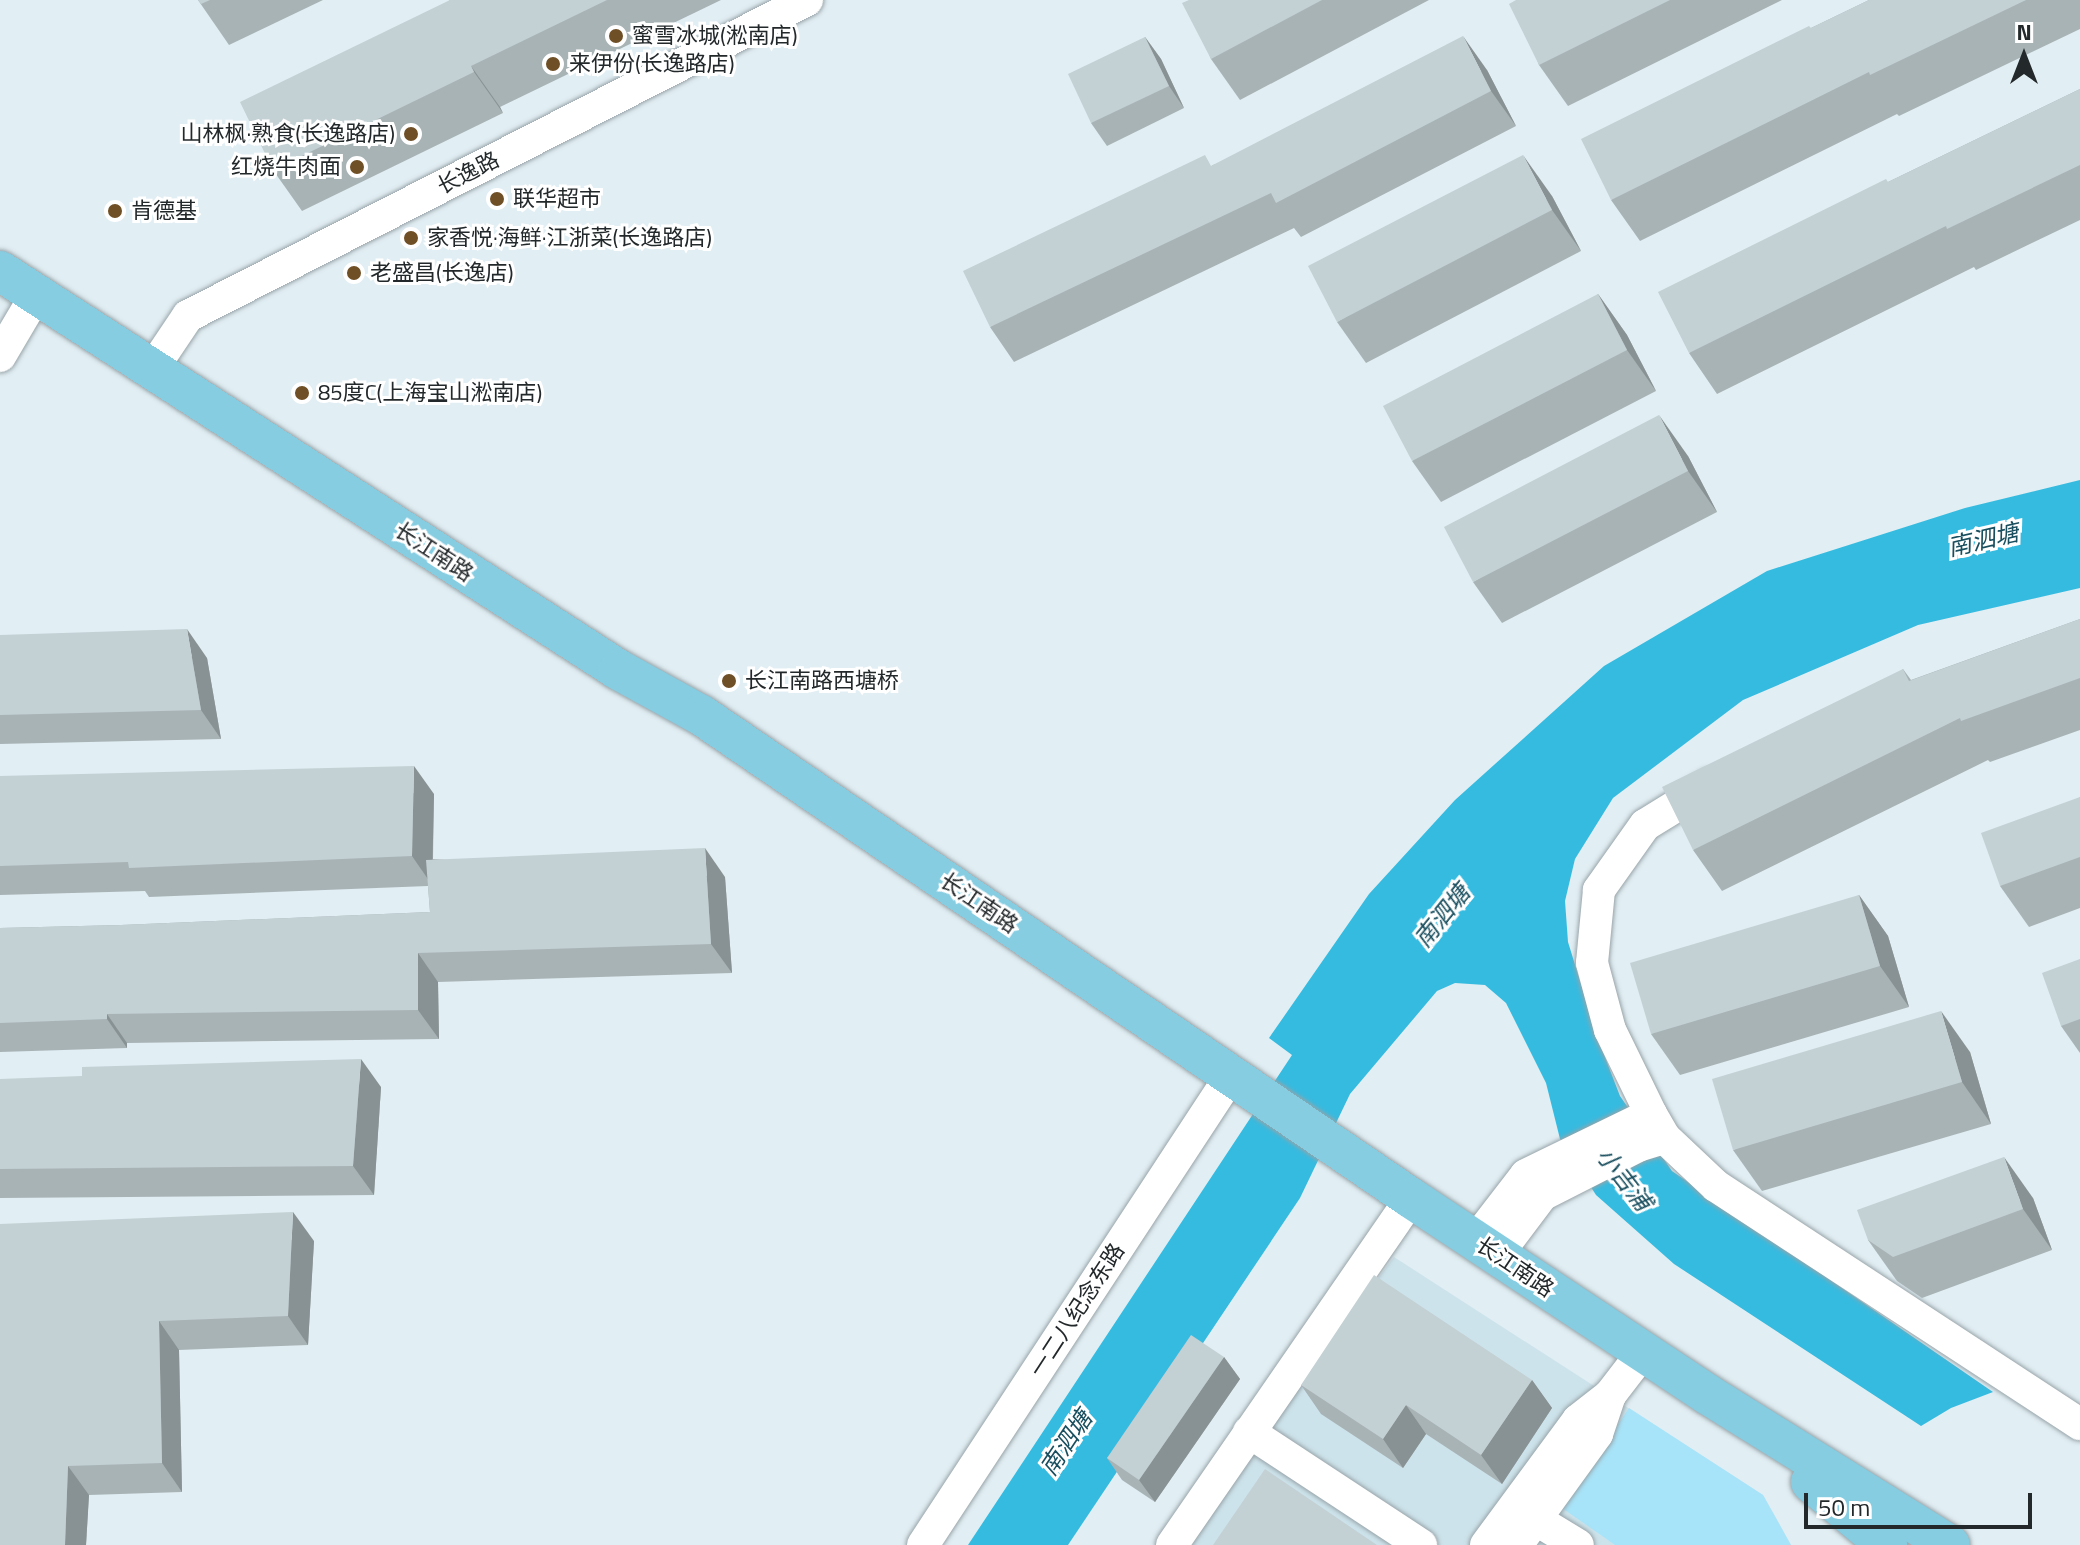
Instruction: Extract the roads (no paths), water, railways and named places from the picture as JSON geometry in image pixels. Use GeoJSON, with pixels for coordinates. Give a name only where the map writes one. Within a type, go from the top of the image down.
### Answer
{"type":"FeatureCollection","features":[{"type":"Feature","properties":{"kind":"main road","name":"长江南路"},"geometry":{"type":"LineString","coordinates":[[0,271],[619,670],[701,715],[1401,1192],[1707,1394],[1950,1545]]}},
{"type":"Feature","properties":{"kind":"main road"},"geometry":{"type":"LineString","coordinates":[[1707,1394],[1887,1545]]}},
{"type":"Feature","properties":{"kind":"street","name":"长逸路"},"geometry":{"type":"LineString","coordinates":[[151,371],[188,316],[807,0]]}},
{"type":"Feature","properties":{"kind":"street"},"geometry":{"type":"LineString","coordinates":[[0,356],[36,295]]}},
{"type":"Feature","properties":{"kind":"street"},"geometry":{"type":"LineString","coordinates":[[1737,768],[1645,825],[1599,890],[1592,963],[1610,1030],[1645,1131],[1716,1186],[2080,1424]]}},
{"type":"Feature","properties":{"kind":"street","name":"一二八纪念东路"},"geometry":{"type":"LineString","coordinates":[[923,1545],[1232,1074]]}},
{"type":"Feature","properties":{"kind":"street"},"geometry":{"type":"LineString","coordinates":[[1486,1248],[1526,1175],[1546,1178],[1645,1131]]}},
{"type":"Feature","properties":{"kind":"street"},"geometry":{"type":"LineString","coordinates":[[1172,1545],[1249,1432],[1401,1192]]}},
{"type":"Feature","properties":{"kind":"street"},"geometry":{"type":"LineString","coordinates":[[1486,1545],[1578,1420],[1610,1395],[1643,1352]]}},
{"type":"Feature","properties":{"kind":"street"},"geometry":{"type":"LineString","coordinates":[[1517,1545],[1597,1434],[1610,1395]]}},
{"type":"Feature","properties":{"kind":"street"},"geometry":{"type":"LineString","coordinates":[[1249,1432],[1280,1471],[1421,1545]]}},
{"type":"Feature","properties":{"kind":"street"},"geometry":{"type":"LineString","coordinates":[[1535,1519],[1578,1545]]}},
{"type":"Feature","properties":{"kind":"water"},"geometry":{"type":"Polygon","coordinates":[[[2080,480],[2080,588],[1918,625],[1743,700],[1613,798],[1575,859],[1565,901],[1568,942],[1598,1039],[1620,1096],[1672,1171],[1993,1392],[1951,1408],[1921,1426],[1674,1264],[1596,1195],[1560,1139],[1546,1083],[1506,1003],[1485,985],[1455,983],[1437,991],[1350,1094],[1300,1198],[1068,1545],[968,1545],[1292,1055],[1269,1038],[1369,894],[1455,800],[1604,666],[1767,571],[1965,508],[2080,480]]]}},
{"type":"Feature","properties":{"kind":"place","name":"蜜雪冰城(淞南店)"},"geometry":{"type":"Point","coordinates":[616,36]}},
{"type":"Feature","properties":{"kind":"place","name":"来伊份(长逸路店)"},"geometry":{"type":"Point","coordinates":[553,64]}},
{"type":"Feature","properties":{"kind":"place","name":"山林枫·熟食(长逸路店)"},"geometry":{"type":"Point","coordinates":[411,134]}},
{"type":"Feature","properties":{"kind":"place","name":"红烧牛肉面"},"geometry":{"type":"Point","coordinates":[357,167]}},
{"type":"Feature","properties":{"kind":"place","name":"联华超市"},"geometry":{"type":"Point","coordinates":[497,199]}},
{"type":"Feature","properties":{"kind":"place","name":"肯德基"},"geometry":{"type":"Point","coordinates":[115,211]}},
{"type":"Feature","properties":{"kind":"place","name":"家香悦·海鲜·江浙菜(长逸路店)"},"geometry":{"type":"Point","coordinates":[411,238]}},
{"type":"Feature","properties":{"kind":"place","name":"老盛昌(长逸店)"},"geometry":{"type":"Point","coordinates":[354,273]}},
{"type":"Feature","properties":{"kind":"place","name":"85度C(上海宝山淞南店)"},"geometry":{"type":"Point","coordinates":[302,393]}},
{"type":"Feature","properties":{"kind":"place","name":"长江南路西塘桥"},"geometry":{"type":"Point","coordinates":[729,681]}},
{"type":"Feature","properties":{"kind":"water label","name":"南泗塘"},"geometry":{"type":"Point","coordinates":[1983,540]}},
{"type":"Feature","properties":{"kind":"water label","name":"南泗塘"},"geometry":{"type":"Point","coordinates":[1442,916]}},
{"type":"Feature","properties":{"kind":"water label","name":"小吉浦"},"geometry":{"type":"Point","coordinates":[1624,1179]}},
{"type":"Feature","properties":{"kind":"water label","name":"南泗塘"},"geometry":{"type":"Point","coordinates":[1066,1443]}}]}
